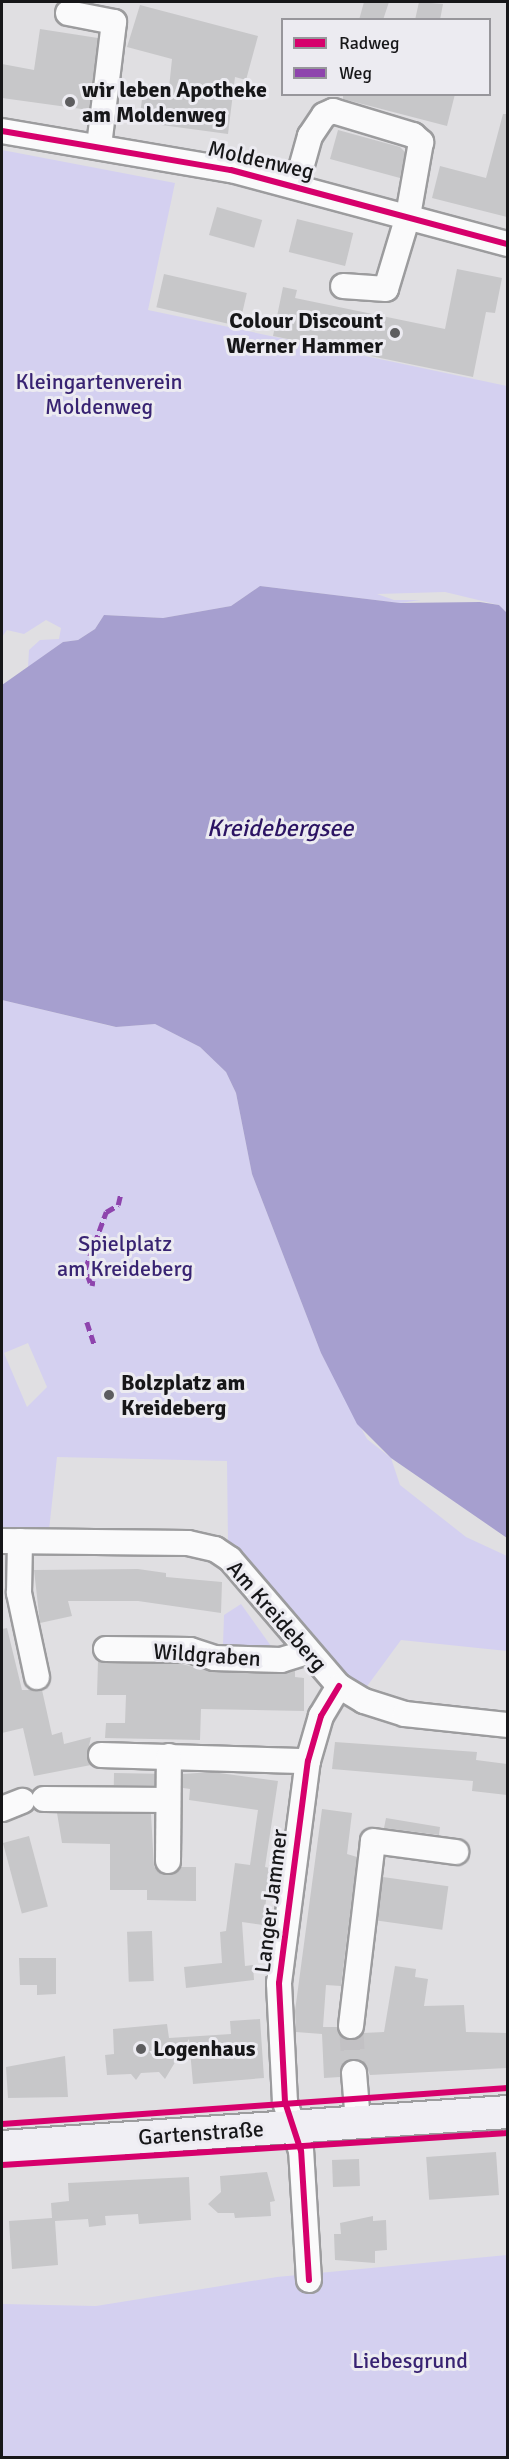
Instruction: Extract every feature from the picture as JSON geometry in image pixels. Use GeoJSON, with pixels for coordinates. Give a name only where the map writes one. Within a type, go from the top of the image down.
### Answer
{"type":"FeatureCollection","features":[{"type":"Feature","properties":{"kind":"main road","name":"Gartenstraße"},"geometry":{"type":"LineString","coordinates":[[2,2147],[507,2112]]}},
{"type":"Feature","properties":{"kind":"street"},"geometry":{"type":"LineString","coordinates":[[68,13],[114,22],[99,146]]}},
{"type":"Feature","properties":{"kind":"street"},"geometry":{"type":"LineString","coordinates":[[296,186],[310,136],[324,115],[333,111],[413,135],[420,142],[408,216],[386,289],[343,286]]}},
{"type":"Feature","properties":{"kind":"street","name":"Moldenweg"},"geometry":{"type":"LineString","coordinates":[[2,131],[99,146],[296,186],[507,244]]}},
{"type":"Feature","properties":{"kind":"street"},"geometry":{"type":"LineString","coordinates":[[11,1541],[37,1677]]}},
{"type":"Feature","properties":{"kind":"street","name":"Am Kreideberg"},"geometry":{"type":"LineString","coordinates":[[11,1541],[188,1543],[215,1550],[230,1559],[307,1652],[339,1686],[371,1705],[398,1713],[507,1725]]}},
{"type":"Feature","properties":{"kind":"street","name":"Wildgraben"},"geometry":{"type":"LineString","coordinates":[[106,1649],[190,1650],[214,1658],[281,1660],[307,1652]]}},
{"type":"Feature","properties":{"kind":"street","name":"Langer Jammer"},"geometry":{"type":"LineString","coordinates":[[309,2280],[295,2127],[285,2102],[279,1983],[308,1761],[321,1716],[339,1686]]}},
{"type":"Feature","properties":{"kind":"street"},"geometry":{"type":"LineString","coordinates":[[101,1755],[308,1761]]}},
{"type":"Feature","properties":{"kind":"street"},"geometry":{"type":"LineString","coordinates":[[168,1861],[169,1756]]}},
{"type":"Feature","properties":{"kind":"street"},"geometry":{"type":"LineString","coordinates":[[23,1803],[168,1800]]}},
{"type":"Feature","properties":{"kind":"street"},"geometry":{"type":"LineString","coordinates":[[351,2026],[375,1833],[453,1854]]}},
{"type":"Feature","properties":{"kind":"street"},"geometry":{"type":"LineString","coordinates":[[354,2073],[358,2122]]}},
{"type":"Feature","properties":{"kind":"green space","name":"Kleingartenverein Moldenweg"},"geometry":{"type":"Polygon","coordinates":[[[2,150],[175,183],[148,310],[507,386],[507,613],[499,605],[445,592],[377,594],[394,600],[421,600],[400,603],[260,586],[231,606],[163,618],[104,615],[95,629],[78,640],[63,642],[28,667],[29,650],[40,640],[59,639],[61,628],[46,620],[24,634],[7,630],[2,637],[2,150]]]}},
{"type":"Feature","properties":{"kind":"green space","name":"Spielplatz am Kreideberg"},"geometry":{"type":"Polygon","coordinates":[[[2,1000],[115,1027],[155,1024],[200,1047],[226,1072],[236,1093],[252,1174],[321,1353],[367,1439],[391,1458],[400,1485],[466,1537],[507,1556],[507,1651],[401,1640],[365,1689],[335,1669],[228,1543],[227,1461],[57,1457],[49,1530],[2,1530],[2,1000]],[[28,1343],[4,1353],[27,1407],[47,1387],[28,1343]]]}},
{"type":"Feature","properties":{"kind":"green space"},"geometry":{"type":"Polygon","coordinates":[[[241,1604],[271,1646],[223,1645],[224,1615],[241,1604]]]}},
{"type":"Feature","properties":{"kind":"green space","name":"Liebesgrund"},"geometry":{"type":"Polygon","coordinates":[[[507,2255],[507,2457],[2,2457],[2,2304],[96,2306],[277,2277],[507,2255]]]}},
{"type":"Feature","properties":{"kind":"water","name":"Kreidebergsee"},"geometry":{"type":"Polygon","coordinates":[[[260,586],[400,603],[480,602],[499,605],[507,613],[507,1538],[391,1458],[357,1424],[321,1353],[252,1174],[236,1093],[226,1072],[200,1047],[155,1024],[116,1027],[2,1000],[2,685],[63,642],[78,640],[95,629],[104,615],[163,618],[231,606],[260,586]]]}},
{"type":"Feature","properties":{"kind":"building"},"geometry":{"type":"Polygon","coordinates":[[[364,2],[389,2],[384,18],[360,18],[364,2]]]}},
{"type":"Feature","properties":{"kind":"building"},"geometry":{"type":"Polygon","coordinates":[[[419,2],[443,4],[440,18],[415,18],[419,2]]]}},
{"type":"Feature","properties":{"kind":"building"},"geometry":{"type":"Polygon","coordinates":[[[140,5],[258,36],[246,80],[235,77],[228,134],[139,122],[144,84],[169,88],[172,59],[127,47],[140,5]]]}},
{"type":"Feature","properties":{"kind":"building"},"geometry":{"type":"Polygon","coordinates":[[[40,29],[98,38],[89,110],[2,98],[2,64],[34,70],[40,29]]]}},
{"type":"Feature","properties":{"kind":"building"},"geometry":{"type":"Polygon","coordinates":[[[343,96],[454,96],[447,126],[343,99],[343,96]]]}},
{"type":"Feature","properties":{"kind":"building"},"geometry":{"type":"Polygon","coordinates":[[[503,114],[507,114],[507,217],[432,198],[440,166],[486,178],[503,114]]]}},
{"type":"Feature","properties":{"kind":"building"},"geometry":{"type":"Polygon","coordinates":[[[338,130],[400,147],[405,152],[400,178],[330,159],[338,130]]]}},
{"type":"Feature","properties":{"kind":"building"},"geometry":{"type":"Polygon","coordinates":[[[217,207],[262,220],[254,248],[209,235],[217,207]]]}},
{"type":"Feature","properties":{"kind":"building"},"geometry":{"type":"Polygon","coordinates":[[[297,219],[353,233],[345,266],[289,252],[297,219]]]}},
{"type":"Feature","properties":{"kind":"building"},"geometry":{"type":"Polygon","coordinates":[[[457,269],[502,278],[495,313],[486,312],[473,377],[273,336],[283,287],[297,290],[295,298],[445,329],[457,269]]]}},
{"type":"Feature","properties":{"kind":"building"},"geometry":{"type":"Polygon","coordinates":[[[164,274],[247,293],[239,326],[156,307],[164,274]]]}},
{"type":"Feature","properties":{"kind":"building"},"geometry":{"type":"Polygon","coordinates":[[[138,1569],[166,1573],[166,1577],[222,1582],[221,1613],[138,1601],[68,1601],[72,1616],[40,1623],[34,1570],[138,1569]]]}},
{"type":"Feature","properties":{"kind":"building"},"geometry":{"type":"Polygon","coordinates":[[[7,1628],[22,1690],[42,1690],[52,1735],[62,1732],[64,1744],[91,1737],[87,1755],[91,1765],[34,1776],[23,1728],[2,1733],[2,1629],[7,1628]]]}},
{"type":"Feature","properties":{"kind":"building"},"geometry":{"type":"Polygon","coordinates":[[[98,1661],[182,1664],[214,1672],[295,1671],[295,1677],[304,1678],[304,1711],[201,1709],[200,1740],[105,1738],[106,1723],[125,1723],[126,1695],[97,1695],[98,1661]]]}},
{"type":"Feature","properties":{"kind":"building"},"geometry":{"type":"Polygon","coordinates":[[[335,1742],[477,1752],[476,1760],[507,1764],[507,1795],[472,1791],[473,1781],[332,1769],[335,1742]]]}},
{"type":"Feature","properties":{"kind":"building"},"geometry":{"type":"Polygon","coordinates":[[[212,1772],[278,1781],[265,1867],[270,1868],[263,1925],[242,1922],[245,1966],[253,1965],[254,1980],[186,1988],[184,1967],[222,1963],[220,1932],[226,1931],[235,1863],[250,1865],[258,1810],[189,1800],[190,1789],[183,1788],[183,1774],[212,1772]]]}},
{"type":"Feature","properties":{"kind":"building"},"geometry":{"type":"Polygon","coordinates":[[[114,1773],[155,1774],[155,1786],[114,1785],[114,1773]]]}},
{"type":"Feature","properties":{"kind":"building"},"geometry":{"type":"Polygon","coordinates":[[[322,1809],[352,1813],[347,1854],[357,1857],[341,1986],[326,1985],[323,2027],[337,2027],[350,2040],[363,2033],[384,2032],[395,1966],[416,1969],[415,1977],[428,1979],[424,2006],[464,2005],[466,2032],[507,2033],[507,2068],[370,2075],[365,2064],[353,2059],[341,2066],[340,2077],[324,2078],[322,2034],[296,2032],[295,2011],[322,1809]]]}},
{"type":"Feature","properties":{"kind":"building"},"geometry":{"type":"Polygon","coordinates":[[[57,1813],[151,1814],[154,1867],[168,1875],[181,1867],[196,1867],[196,1901],[147,1900],[147,1890],[110,1890],[110,1844],[62,1843],[57,1813]]]}},
{"type":"Feature","properties":{"kind":"building"},"geometry":{"type":"Polygon","coordinates":[[[386,1818],[440,1827],[439,1835],[384,1828],[386,1818]]]}},
{"type":"Feature","properties":{"kind":"building"},"geometry":{"type":"Polygon","coordinates":[[[29,1836],[48,1907],[22,1914],[3,1843],[29,1836]]]}},
{"type":"Feature","properties":{"kind":"building"},"geometry":{"type":"Polygon","coordinates":[[[383,1877],[448,1886],[442,1930],[377,1921],[383,1877]]]}},
{"type":"Feature","properties":{"kind":"building"},"geometry":{"type":"Polygon","coordinates":[[[152,1931],[154,1981],[129,1982],[127,1932],[152,1931]]]}},
{"type":"Feature","properties":{"kind":"building"},"geometry":{"type":"Polygon","coordinates":[[[19,1958],[56,1958],[56,1994],[37,1995],[37,1985],[20,1985],[19,1958]]]}},
{"type":"Feature","properties":{"kind":"building"},"geometry":{"type":"Polygon","coordinates":[[[260,2019],[264,2078],[193,2084],[189,2039],[165,2079],[159,2072],[141,2073],[136,2080],[131,2074],[107,2075],[105,2055],[114,2054],[113,2029],[167,2024],[169,2038],[231,2034],[230,2021],[260,2019]]]}},
{"type":"Feature","properties":{"kind":"building"},"geometry":{"type":"Polygon","coordinates":[[[65,2056],[68,2097],[8,2098],[6,2067],[65,2056]]]}},
{"type":"Feature","properties":{"kind":"building"},"geometry":{"type":"Polygon","coordinates":[[[496,2152],[499,2195],[429,2200],[426,2157],[496,2152]]]}},
{"type":"Feature","properties":{"kind":"building"},"geometry":{"type":"Polygon","coordinates":[[[359,2159],[360,2186],[333,2187],[332,2160],[359,2159]]]}},
{"type":"Feature","properties":{"kind":"building"},"geometry":{"type":"Polygon","coordinates":[[[267,2172],[275,2201],[270,2202],[271,2216],[235,2218],[234,2213],[218,2213],[208,2204],[221,2192],[220,2176],[267,2172]]]}},
{"type":"Feature","properties":{"kind":"building"},"geometry":{"type":"Polygon","coordinates":[[[189,2177],[191,2220],[139,2224],[138,2214],[105,2216],[106,2225],[89,2227],[88,2219],[55,2221],[58,2265],[12,2269],[9,2221],[52,2218],[51,2203],[69,2201],[68,2183],[189,2177]]]}},
{"type":"Feature","properties":{"kind":"building"},"geometry":{"type":"Polygon","coordinates":[[[373,2216],[373,2221],[386,2220],[387,2250],[375,2251],[375,2263],[335,2260],[334,2234],[341,2234],[340,2223],[373,2216]]]}},
{"type":"Feature","properties":{"kind":"tunnel"},"geometry":{"type":"LineString","coordinates":[[351,2026],[354,2073]]}},
{"type":"Feature","properties":{"kind":"marked path"},"geometry":{"type":"LineString","coordinates":[[95,1284],[90,1283],[85,1269],[106,1212],[118,1205],[121,1192]]}},
{"type":"Feature","properties":{"kind":"marked path"},"geometry":{"type":"LineString","coordinates":[[87,1322],[95,1347]]}},
{"type":"Feature","properties":{"kind":"cycle path"},"geometry":{"type":"LineString","coordinates":[[2,131],[231,170],[508,244]]}},
{"type":"Feature","properties":{"kind":"cycle path"},"geometry":{"type":"LineString","coordinates":[[309,2280],[301,2151],[285,2102],[279,1983],[308,1761],[321,1716],[339,1686]]}},
{"type":"Feature","properties":{"kind":"cycle path"},"geometry":{"type":"LineString","coordinates":[[2,2124],[508,2088]]}},
{"type":"Feature","properties":{"kind":"cycle path"},"geometry":{"type":"LineString","coordinates":[[2,2165],[508,2133]]}},
{"type":"Feature","properties":{"kind":"place","name":"wir leben Apotheke am Moldenweg"},"geometry":{"type":"Point","coordinates":[70,102]}},
{"type":"Feature","properties":{"kind":"place","name":"Colour Discount Werner Hammer"},"geometry":{"type":"Point","coordinates":[395,333]}},
{"type":"Feature","properties":{"kind":"place","name":"Bolzplatz am Kreideberg"},"geometry":{"type":"Point","coordinates":[109,1395]}},
{"type":"Feature","properties":{"kind":"place","name":"Logenhaus"},"geometry":{"type":"Point","coordinates":[141,2049]}}]}
